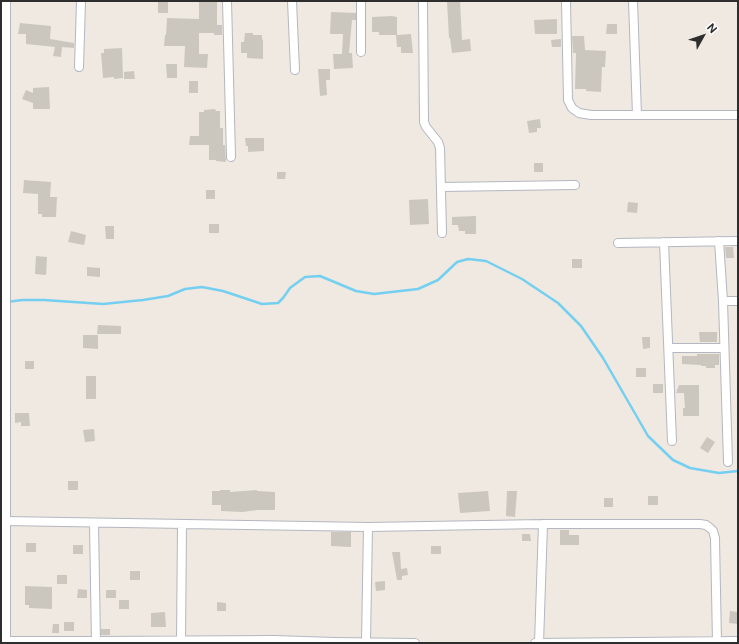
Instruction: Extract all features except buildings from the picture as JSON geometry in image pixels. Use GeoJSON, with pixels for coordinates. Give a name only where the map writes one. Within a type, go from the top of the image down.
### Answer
{"type":"FeatureCollection","features":[{"type":"Feature","properties":{"kind":"street"},"geometry":{"type":"LineString","coordinates":[[4,1],[4,320],[2,390],[4,642],[415,643]]}},
{"type":"Feature","properties":{"kind":"street"},"geometry":{"type":"LineString","coordinates":[[79,68],[81,1]]}},
{"type":"Feature","properties":{"kind":"street"},"geometry":{"type":"LineString","coordinates":[[227,1],[231,157]]}},
{"type":"Feature","properties":{"kind":"street"},"geometry":{"type":"LineString","coordinates":[[292,1],[295,70]]}},
{"type":"Feature","properties":{"kind":"street"},"geometry":{"type":"LineString","coordinates":[[361,1],[362,52]]}},
{"type":"Feature","properties":{"kind":"street"},"geometry":{"type":"LineString","coordinates":[[423,1],[424,122],[426,128],[438,142],[440,148],[442,233]]}},
{"type":"Feature","properties":{"kind":"street"},"geometry":{"type":"LineString","coordinates":[[566,1],[568,100],[572,108],[579,113],[637,115],[738,115]]}},
{"type":"Feature","properties":{"kind":"street"},"geometry":{"type":"LineString","coordinates":[[633,1],[637,115]]}},
{"type":"Feature","properties":{"kind":"street"},"geometry":{"type":"LineString","coordinates":[[441,187],[575,185]]}},
{"type":"Feature","properties":{"kind":"street"},"geometry":{"type":"LineString","coordinates":[[719,241],[723,301],[728,462]]}},
{"type":"Feature","properties":{"kind":"street"},"geometry":{"type":"LineString","coordinates":[[618,243],[738,241]]}},
{"type":"Feature","properties":{"kind":"street"},"geometry":{"type":"LineString","coordinates":[[664,242],[672,441]]}},
{"type":"Feature","properties":{"kind":"street"},"geometry":{"type":"LineString","coordinates":[[723,301],[738,301]]}},
{"type":"Feature","properties":{"kind":"street"},"geometry":{"type":"LineString","coordinates":[[669,348],[724,348]]}},
{"type":"Feature","properties":{"kind":"street"},"geometry":{"type":"LineString","coordinates":[[4,521],[368,527],[543,524],[706,525],[713,531],[715,538],[717,642]]}},
{"type":"Feature","properties":{"kind":"street"},"geometry":{"type":"LineString","coordinates":[[94,523],[96,642]]}},
{"type":"Feature","properties":{"kind":"street"},"geometry":{"type":"LineString","coordinates":[[181,642],[182,524]]}},
{"type":"Feature","properties":{"kind":"street"},"geometry":{"type":"LineString","coordinates":[[539,643],[543,524]]}},
{"type":"Feature","properties":{"kind":"street"},"geometry":{"type":"LineString","coordinates":[[366,642],[368,527]]}},
{"type":"Feature","properties":{"kind":"street"},"geometry":{"type":"LineString","coordinates":[[535,643],[738,641]]}},
{"type":"Feature","properties":{"kind":"waterway"},"geometry":{"type":"LineString","coordinates":[[7,302],[44,300],[103,304],[168,296],[185,289],[202,287],[223,291],[262,304],[278,303],[290,288],[305,277],[320,276],[356,291],[374,294],[418,289],[438,280],[457,262],[468,259],[486,261],[522,279],[558,303],[581,326],[603,358],[648,436],[673,460],[690,468],[719,473],[738,471]]}}]}
